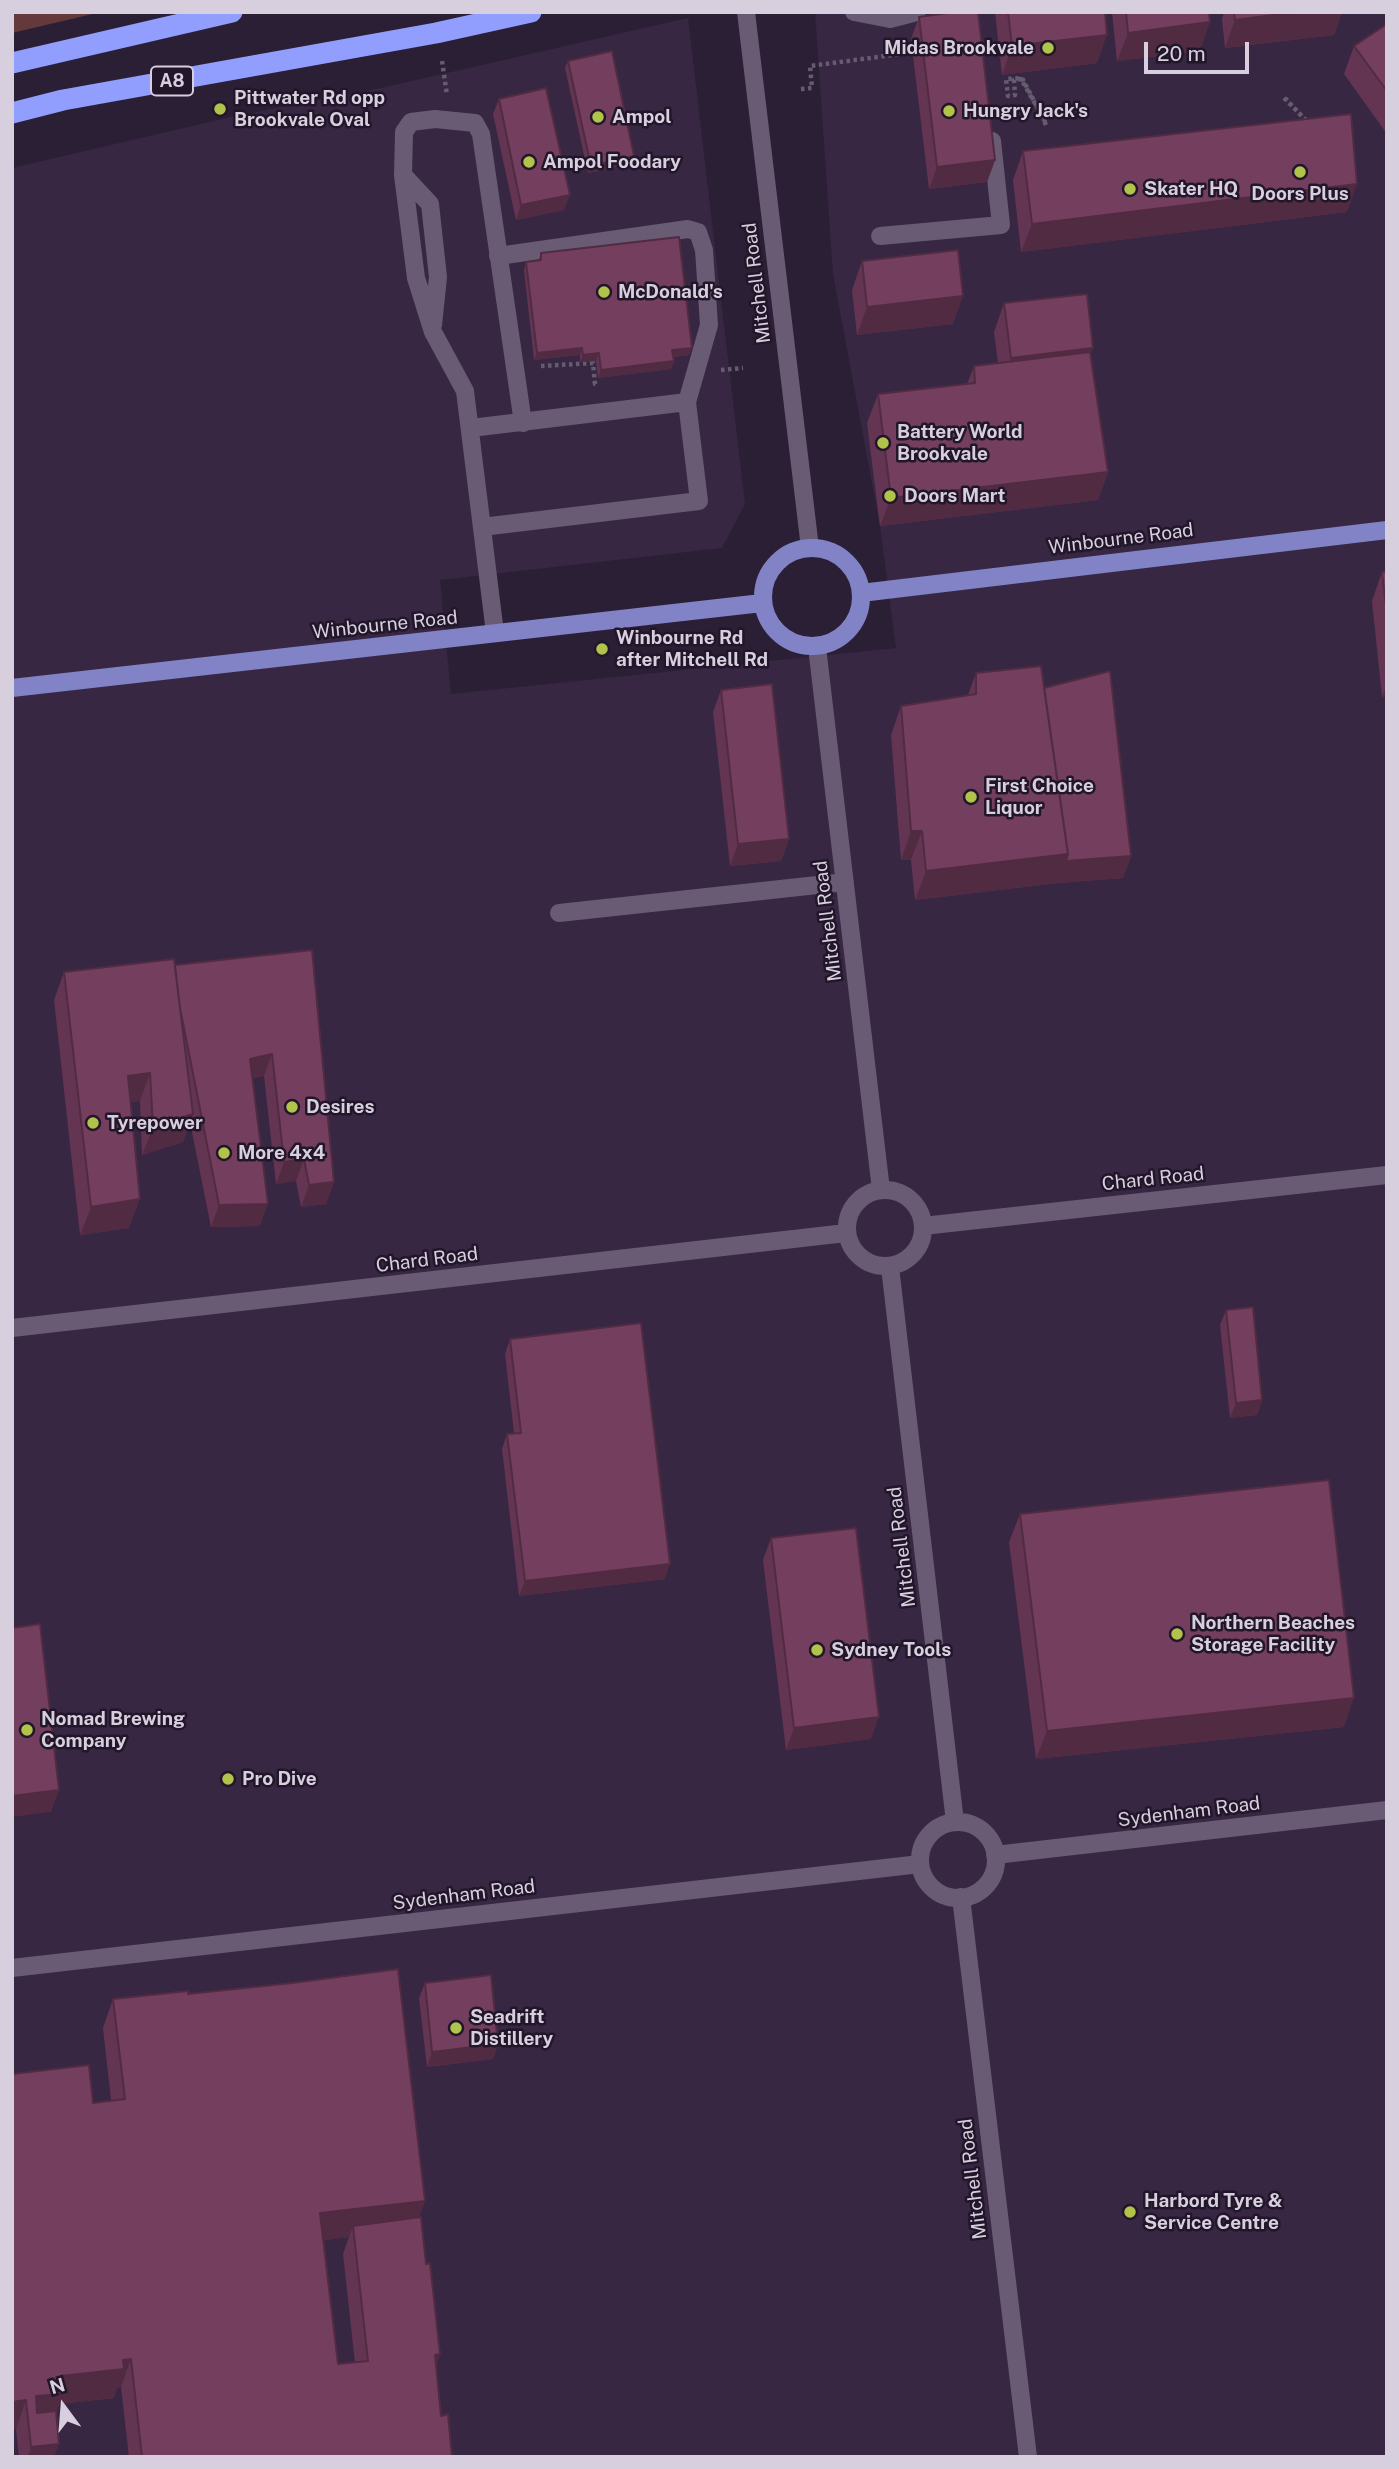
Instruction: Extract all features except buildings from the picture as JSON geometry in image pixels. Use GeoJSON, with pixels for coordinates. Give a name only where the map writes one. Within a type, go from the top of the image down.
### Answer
{"type":"FeatureCollection","features":[{"type":"Feature","properties":{"kind":"highway"},"geometry":{"type":"LineString","coordinates":[[12,63],[232,12]]}},
{"type":"Feature","properties":{"kind":"highway","name":"A8"},"geometry":{"type":"LineString","coordinates":[[12,113],[63,100],[282,62],[487,17],[531,12]]}},
{"type":"Feature","properties":{"kind":"main road","name":"Winbourne Road"},"geometry":{"type":"LineString","coordinates":[[861,593],[1387,530]]}},
{"type":"Feature","properties":{"kind":"main road"},"geometry":{"type":"LineString","coordinates":[[810,548],[828,551],[845,560],[856,575],[861,593],[855,622],[845,634],[817,647],[787,641],[775,631],[766,618],[762,603],[763,587],[775,566],[794,551],[810,548]]}},
{"type":"Feature","properties":{"kind":"main road","name":"Winbourne Road"},"geometry":{"type":"LineString","coordinates":[[12,688],[762,603]]}},
{"type":"Feature","properties":{"kind":"street","name":"Mitchell Road"},"geometry":{"type":"LineString","coordinates":[[746,12],[810,548]]}},
{"type":"Feature","properties":{"kind":"street"},"geometry":{"type":"LineString","coordinates":[[854,12],[890,19],[917,12]]}},
{"type":"Feature","properties":{"kind":"street"},"geometry":{"type":"LineString","coordinates":[[880,236],[1001,225],[989,119]]}},
{"type":"Feature","properties":{"kind":"street"},"geometry":{"type":"LineString","coordinates":[[495,633],[465,391],[433,332],[416,278],[403,175],[404,132],[411,122],[450,120],[475,123],[481,134],[523,423]]}},
{"type":"Feature","properties":{"kind":"street"},"geometry":{"type":"LineString","coordinates":[[482,527],[699,501],[687,402],[709,325],[704,250],[698,232],[688,229],[498,256]]}},
{"type":"Feature","properties":{"kind":"street"},"geometry":{"type":"LineString","coordinates":[[471,428],[687,402]]}},
{"type":"Feature","properties":{"kind":"street","name":"Mitchell Road"},"geometry":{"type":"LineString","coordinates":[[817,647],[881,1190]]}},
{"type":"Feature","properties":{"kind":"street"},"geometry":{"type":"LineString","coordinates":[[559,913],[845,882]]}},
{"type":"Feature","properties":{"kind":"street","name":"Chard Road"},"geometry":{"type":"LineString","coordinates":[[923,1226],[1387,1175]]}},
{"type":"Feature","properties":{"kind":"street"},"geometry":{"type":"LineString","coordinates":[[881,1190],[893,1191],[911,1199],[921,1215],[923,1226],[923,1236],[915,1252],[901,1264],[890,1267],[877,1266],[859,1257],[849,1243],[846,1233],[849,1214],[854,1205],[861,1198],[881,1190]]}},
{"type":"Feature","properties":{"kind":"street","name":"Chard Road"},"geometry":{"type":"LineString","coordinates":[[12,1328],[846,1233]]}},
{"type":"Feature","properties":{"kind":"street","name":"Mitchell Road"},"geometry":{"type":"LineString","coordinates":[[890,1267],[955,1822]]}},
{"type":"Feature","properties":{"kind":"street","name":"Sydenham Road"},"geometry":{"type":"LineString","coordinates":[[995,1855],[1387,1810]]}},
{"type":"Feature","properties":{"kind":"street"},"geometry":{"type":"LineString","coordinates":[[955,1822],[967,1823],[984,1832],[993,1846],[996,1865],[988,1882],[972,1895],[961,1897],[951,1897],[934,1889],[923,1875],[920,1864],[922,1845],[928,1837],[935,1829],[955,1822]]}},
{"type":"Feature","properties":{"kind":"street","name":"Sydenham Road"},"geometry":{"type":"LineString","coordinates":[[12,1968],[920,1864]]}},
{"type":"Feature","properties":{"kind":"street","name":"Mitchell Road"},"geometry":{"type":"LineString","coordinates":[[961,1897],[1028,2457]]}},
{"type":"Feature","properties":{"kind":"path"},"geometry":{"type":"LineString","coordinates":[[801,89],[812,88],[810,66],[908,53]]}},
{"type":"Feature","properties":{"kind":"path"},"geometry":{"type":"LineString","coordinates":[[442,61],[450,120]]}},
{"type":"Feature","properties":{"kind":"path"},"geometry":{"type":"LineString","coordinates":[[1041,114],[1021,79],[1014,80],[1016,95],[1008,96],[1006,79],[1022,78],[1041,114],[1046,125]]}},
{"type":"Feature","properties":{"kind":"path"},"geometry":{"type":"LineString","coordinates":[[1284,98],[1317,132]]}},
{"type":"Feature","properties":{"kind":"path"},"geometry":{"type":"LineString","coordinates":[[514,364],[536,366],[589,362],[593,363],[595,384],[607,383]]}},
{"type":"Feature","properties":{"kind":"path"},"geometry":{"type":"LineString","coordinates":[[694,373],[743,368]]}},
{"type":"Feature","properties":{"kind":"shaded area"},"geometry":{"type":"Polygon","coordinates":[[[12,12],[101,12],[12,33],[12,12]]]}},
{"type":"Feature","properties":{"kind":"shaded area"},"geometry":{"type":"Polygon","coordinates":[[[815,12],[1387,12],[1387,2457],[12,2457],[12,168],[231,117],[381,88],[688,18],[745,504],[722,548],[440,580],[451,694],[896,648],[880,526],[833,274],[815,12]]]}},
{"type":"Feature","properties":{"kind":"place","name":"Midas Brookvale"},"geometry":{"type":"Point","coordinates":[1048,48]}},
{"type":"Feature","properties":{"kind":"place","name":"Pittwater Rd opp Brookvale Oval"},"geometry":{"type":"Point","coordinates":[220,109]}},
{"type":"Feature","properties":{"kind":"place","name":"Hungry Jack's"},"geometry":{"type":"Point","coordinates":[949,111]}},
{"type":"Feature","properties":{"kind":"place","name":"Ampol"},"geometry":{"type":"Point","coordinates":[598,117]}},
{"type":"Feature","properties":{"kind":"place","name":"Ampol Foodary"},"geometry":{"type":"Point","coordinates":[529,162]}},
{"type":"Feature","properties":{"kind":"place","name":"Doors Plus"},"geometry":{"type":"Point","coordinates":[1300,172]}},
{"type":"Feature","properties":{"kind":"place","name":"Skater HQ"},"geometry":{"type":"Point","coordinates":[1130,189]}},
{"type":"Feature","properties":{"kind":"place","name":"McDonald's"},"geometry":{"type":"Point","coordinates":[604,292]}},
{"type":"Feature","properties":{"kind":"place","name":"Battery World Brookvale"},"geometry":{"type":"Point","coordinates":[883,443]}},
{"type":"Feature","properties":{"kind":"place","name":"Doors Mart"},"geometry":{"type":"Point","coordinates":[890,496]}},
{"type":"Feature","properties":{"kind":"place","name":"Winbourne Rd after Mitchell Rd"},"geometry":{"type":"Point","coordinates":[602,649]}},
{"type":"Feature","properties":{"kind":"place","name":"First Choice Liquor"},"geometry":{"type":"Point","coordinates":[971,797]}},
{"type":"Feature","properties":{"kind":"place","name":"Desires"},"geometry":{"type":"Point","coordinates":[292,1107]}},
{"type":"Feature","properties":{"kind":"place","name":"Tyrepower"},"geometry":{"type":"Point","coordinates":[93,1123]}},
{"type":"Feature","properties":{"kind":"place","name":"More 4x4"},"geometry":{"type":"Point","coordinates":[224,1153]}},
{"type":"Feature","properties":{"kind":"place","name":"Northern Beaches Storage Facility"},"geometry":{"type":"Point","coordinates":[1177,1634]}},
{"type":"Feature","properties":{"kind":"place","name":"Sydney Tools"},"geometry":{"type":"Point","coordinates":[817,1650]}},
{"type":"Feature","properties":{"kind":"place","name":"Nomad Brewing Company"},"geometry":{"type":"Point","coordinates":[27,1730]}},
{"type":"Feature","properties":{"kind":"place","name":"Pro Dive"},"geometry":{"type":"Point","coordinates":[228,1779]}},
{"type":"Feature","properties":{"kind":"place","name":"Seadrift Distillery"},"geometry":{"type":"Point","coordinates":[456,2028]}},
{"type":"Feature","properties":{"kind":"place","name":"Harbord Tyre & Service Centre"},"geometry":{"type":"Point","coordinates":[1130,2212]}}]}
